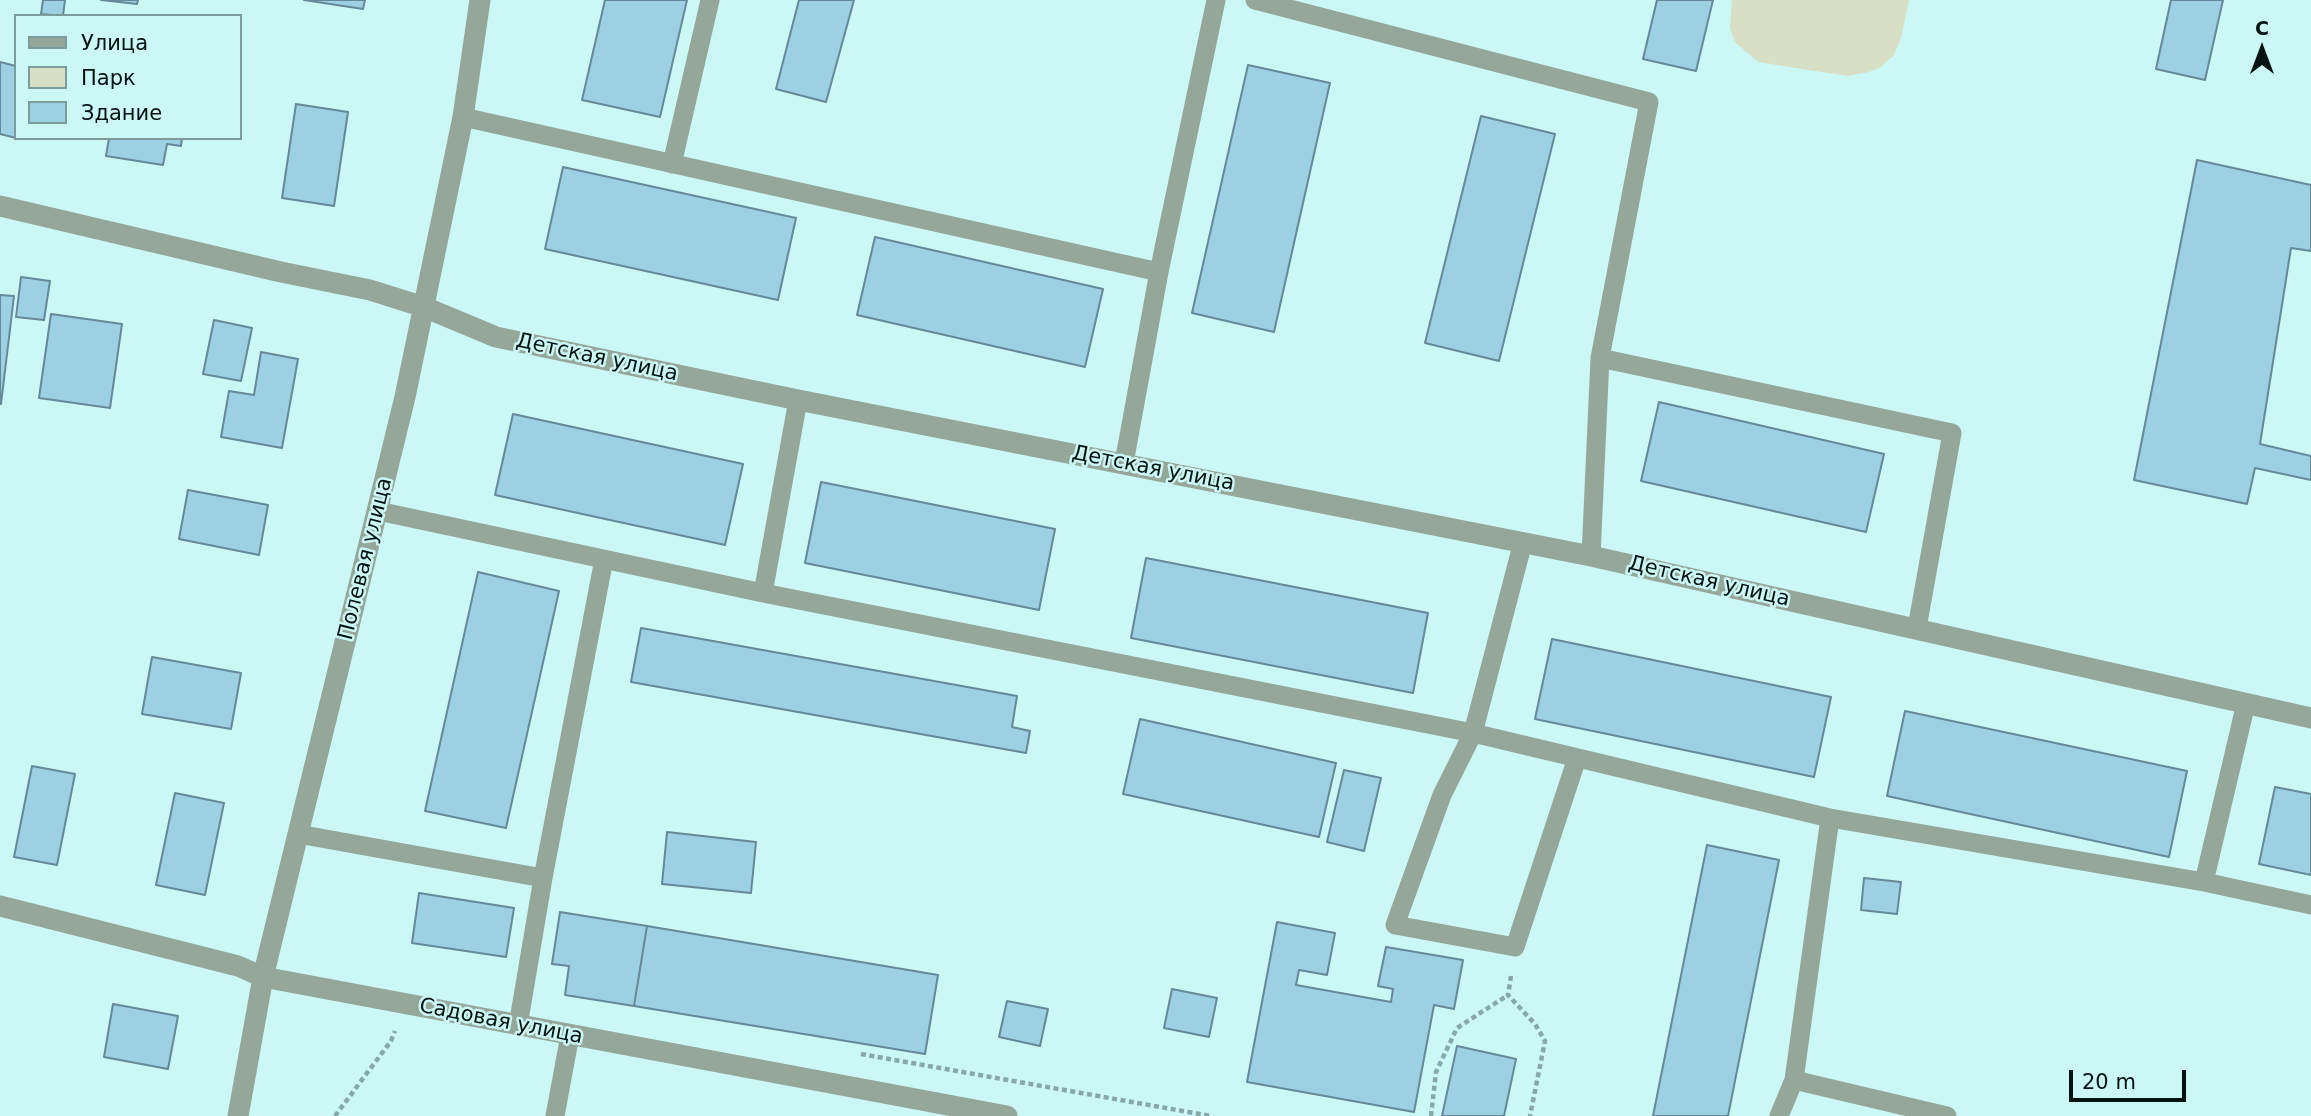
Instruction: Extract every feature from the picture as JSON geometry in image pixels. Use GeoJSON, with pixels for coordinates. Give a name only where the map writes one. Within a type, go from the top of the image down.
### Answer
{"type":"FeatureCollection","features":[{"type":"Feature","properties":{"kind":"street","name":"Полевая улица"},"geometry":{"type":"LineString","coordinates":[[238,1116],[263,977],[378,511],[424,307],[463,117],[480,0]]}},
{"type":"Feature","properties":{"kind":"street","name":"Детская улица"},"geometry":{"type":"LineString","coordinates":[[0,206],[281,272],[370,290],[424,307],[496,337],[798,400],[1591,555],[2311,718]]}},
{"type":"Feature","properties":{"kind":"street","name":"Садовая улица"},"geometry":{"type":"LineString","coordinates":[[0,906],[238,966],[263,977],[1007,1116]]}},
{"type":"Feature","properties":{"kind":"lane"},"geometry":{"type":"LineString","coordinates":[[672,164],[710,0]]}},
{"type":"Feature","properties":{"kind":"lane"},"geometry":{"type":"LineString","coordinates":[[1124,463],[1159,272],[1216,0]]}},
{"type":"Feature","properties":{"kind":"lane"},"geometry":{"type":"LineString","coordinates":[[1255,0],[1649,102],[1600,358],[1591,555]]}},
{"type":"Feature","properties":{"kind":"lane"},"geometry":{"type":"LineString","coordinates":[[463,117],[1159,272]]}},
{"type":"Feature","properties":{"kind":"lane"},"geometry":{"type":"LineString","coordinates":[[1600,358],[1952,433],[1917,628]]}},
{"type":"Feature","properties":{"kind":"lane"},"geometry":{"type":"LineString","coordinates":[[763,593],[798,400]]}},
{"type":"Feature","properties":{"kind":"lane"},"geometry":{"type":"LineString","coordinates":[[378,511],[763,593],[1473,733],[1830,818],[2204,882],[2311,905]]}},
{"type":"Feature","properties":{"kind":"lane"},"geometry":{"type":"LineString","coordinates":[[1523,542],[1473,733],[1442,795],[1395,925],[1515,947],[1577,758]]}},
{"type":"Feature","properties":{"kind":"lane"},"geometry":{"type":"LineString","coordinates":[[518,1026],[543,878],[604,559]]}},
{"type":"Feature","properties":{"kind":"lane"},"geometry":{"type":"LineString","coordinates":[[2204,882],[2246,703]]}},
{"type":"Feature","properties":{"kind":"lane"},"geometry":{"type":"LineString","coordinates":[[1779,1116],[1794,1080],[1830,818]]}},
{"type":"Feature","properties":{"kind":"lane"},"geometry":{"type":"LineString","coordinates":[[298,834],[543,878]]}},
{"type":"Feature","properties":{"kind":"lane"},"geometry":{"type":"LineString","coordinates":[[555,1116],[570,1035]]}},
{"type":"Feature","properties":{"kind":"lane"},"geometry":{"type":"LineString","coordinates":[[1794,1080],[1947,1116]]}},
{"type":"Feature","properties":{"kind":"path"},"geometry":{"type":"LineString","coordinates":[[1431,1116],[1436,1072],[1457,1027],[1508,995],[1515,947]]}},
{"type":"Feature","properties":{"kind":"path"},"geometry":{"type":"LineString","coordinates":[[1508,995],[1535,1024],[1545,1041],[1530,1116]]}},
{"type":"Feature","properties":{"kind":"path"},"geometry":{"type":"LineString","coordinates":[[335,1116],[391,1041],[406,1003]]}},
{"type":"Feature","properties":{"kind":"path"},"geometry":{"type":"LineString","coordinates":[[860,1054],[1211,1116]]}},
{"type":"Feature","properties":{"kind":"green space"},"geometry":{"type":"Polygon","coordinates":[[[1732,0],[1909,0],[1901,38],[1894,55],[1881,67],[1848,76],[1758,62],[1735,42],[1730,28],[1732,0]]]}},
{"type":"Feature","properties":{"kind":"building"},"geometry":{"type":"Polygon","coordinates":[[[43,0],[65,0],[63,14],[41,14],[43,0]]]}},
{"type":"Feature","properties":{"kind":"building"},"geometry":{"type":"Polygon","coordinates":[[[101,0],[138,0],[137,4],[101,0]]]}},
{"type":"Feature","properties":{"kind":"building"},"geometry":{"type":"Polygon","coordinates":[[[304,0],[365,0],[363,9],[304,0]]]}},
{"type":"Feature","properties":{"kind":"building"},"geometry":{"type":"Polygon","coordinates":[[[605,0],[687,0],[660,117],[582,100],[605,0]]]}},
{"type":"Feature","properties":{"kind":"building"},"geometry":{"type":"Polygon","coordinates":[[[799,0],[854,0],[826,102],[776,89],[799,0]]]}},
{"type":"Feature","properties":{"kind":"building"},"geometry":{"type":"Polygon","coordinates":[[[1657,0],[1713,0],[1696,71],[1643,59],[1657,0]]]}},
{"type":"Feature","properties":{"kind":"building"},"geometry":{"type":"Polygon","coordinates":[[[2171,0],[2223,0],[2205,80],[2156,69],[2171,0]]]}},
{"type":"Feature","properties":{"kind":"building"},"geometry":{"type":"Polygon","coordinates":[[[0,62],[14,66],[14,138],[0,134],[0,62]]]}},
{"type":"Feature","properties":{"kind":"building"},"geometry":{"type":"Polygon","coordinates":[[[1248,65],[1330,83],[1274,332],[1192,313],[1248,65]]]}},
{"type":"Feature","properties":{"kind":"building"},"geometry":{"type":"Polygon","coordinates":[[[296,104],[348,112],[334,206],[282,198],[296,104]]]}},
{"type":"Feature","properties":{"kind":"building"},"geometry":{"type":"Polygon","coordinates":[[[1481,116],[1555,134],[1499,361],[1425,343],[1481,116]]]}},
{"type":"Feature","properties":{"kind":"building"},"geometry":{"type":"Polygon","coordinates":[[[109,140],[182,140],[181,146],[167,144],[163,165],[106,156],[109,140]]]}},
{"type":"Feature","properties":{"kind":"building"},"geometry":{"type":"Polygon","coordinates":[[[2197,160],[2311,185],[2311,251],[2291,248],[2260,444],[2311,456],[2311,480],[2255,468],[2247,504],[2134,480],[2197,160]]]}},
{"type":"Feature","properties":{"kind":"building"},"geometry":{"type":"Polygon","coordinates":[[[563,167],[796,218],[778,300],[545,249],[563,167]]]}},
{"type":"Feature","properties":{"kind":"building"},"geometry":{"type":"Polygon","coordinates":[[[875,237],[1103,289],[1085,367],[857,315],[875,237]]]}},
{"type":"Feature","properties":{"kind":"building"},"geometry":{"type":"Polygon","coordinates":[[[21,277],[50,281],[44,320],[16,317],[21,277]]]}},
{"type":"Feature","properties":{"kind":"building"},"geometry":{"type":"Polygon","coordinates":[[[0,295],[14,296],[1,404],[0,404],[0,295]]]}},
{"type":"Feature","properties":{"kind":"building"},"geometry":{"type":"Polygon","coordinates":[[[51,314],[122,324],[110,408],[39,398],[51,314]]]}},
{"type":"Feature","properties":{"kind":"building"},"geometry":{"type":"Polygon","coordinates":[[[214,320],[252,328],[241,381],[203,374],[214,320]]]}},
{"type":"Feature","properties":{"kind":"building"},"geometry":{"type":"Polygon","coordinates":[[[261,352],[298,359],[282,448],[221,437],[229,391],[254,395],[261,352]]]}},
{"type":"Feature","properties":{"kind":"building"},"geometry":{"type":"Polygon","coordinates":[[[1659,402],[1884,454],[1866,532],[1641,481],[1659,402]]]}},
{"type":"Feature","properties":{"kind":"building"},"geometry":{"type":"Polygon","coordinates":[[[513,414],[743,464],[725,545],[495,495],[513,414]]]}},
{"type":"Feature","properties":{"kind":"building"},"geometry":{"type":"Polygon","coordinates":[[[821,482],[1055,529],[1039,610],[805,563],[821,482]]]}},
{"type":"Feature","properties":{"kind":"building"},"geometry":{"type":"Polygon","coordinates":[[[188,490],[268,505],[259,555],[179,539],[188,490]]]}},
{"type":"Feature","properties":{"kind":"building"},"geometry":{"type":"Polygon","coordinates":[[[1146,558],[1428,613],[1413,693],[1131,638],[1146,558]]]}},
{"type":"Feature","properties":{"kind":"building"},"geometry":{"type":"Polygon","coordinates":[[[478,572],[559,591],[506,828],[425,811],[478,572]]]}},
{"type":"Feature","properties":{"kind":"building"},"geometry":{"type":"Polygon","coordinates":[[[641,628],[1017,696],[1012,727],[1030,731],[1026,753],[631,682],[641,628]]]}},
{"type":"Feature","properties":{"kind":"building"},"geometry":{"type":"Polygon","coordinates":[[[1552,639],[1831,697],[1814,777],[1535,719],[1552,639]]]}},
{"type":"Feature","properties":{"kind":"building"},"geometry":{"type":"Polygon","coordinates":[[[152,657],[241,673],[231,729],[142,714],[152,657]]]}},
{"type":"Feature","properties":{"kind":"building"},"geometry":{"type":"Polygon","coordinates":[[[1905,711],[2187,771],[2169,857],[1887,796],[1905,711]]]}},
{"type":"Feature","properties":{"kind":"building"},"geometry":{"type":"Polygon","coordinates":[[[1140,719],[1336,763],[1319,837],[1123,794],[1140,719]]]}},
{"type":"Feature","properties":{"kind":"building"},"geometry":{"type":"Polygon","coordinates":[[[32,766],[75,774],[57,865],[14,857],[32,766]]]}},
{"type":"Feature","properties":{"kind":"building"},"geometry":{"type":"Polygon","coordinates":[[[1344,770],[1381,778],[1364,851],[1327,842],[1344,770]]]}},
{"type":"Feature","properties":{"kind":"building"},"geometry":{"type":"Polygon","coordinates":[[[2275,787],[2311,794],[2311,875],[2259,864],[2275,787]]]}},
{"type":"Feature","properties":{"kind":"building"},"geometry":{"type":"Polygon","coordinates":[[[175,793],[224,803],[205,895],[156,885],[175,793]]]}},
{"type":"Feature","properties":{"kind":"building"},"geometry":{"type":"Polygon","coordinates":[[[667,832],[756,842],[751,893],[662,884],[667,832]]]}},
{"type":"Feature","properties":{"kind":"building"},"geometry":{"type":"Polygon","coordinates":[[[1707,845],[1779,860],[1728,1116],[1653,1116],[1707,845]]]}},
{"type":"Feature","properties":{"kind":"building"},"geometry":{"type":"Polygon","coordinates":[[[1864,878],[1901,882],[1897,914],[1861,910],[1864,878]]]}},
{"type":"Feature","properties":{"kind":"building"},"geometry":{"type":"Polygon","coordinates":[[[419,893],[514,908],[506,957],[412,943],[419,893]]]}},
{"type":"Feature","properties":{"kind":"building"},"geometry":{"type":"Polygon","coordinates":[[[560,912],[647,926],[634,1006],[565,995],[569,966],[552,964],[560,912]]]}},
{"type":"Feature","properties":{"kind":"building"},"geometry":{"type":"Polygon","coordinates":[[[1277,922],[1335,933],[1327,975],[1299,970],[1296,985],[1391,1002],[1393,989],[1378,986],[1386,947],[1463,960],[1454,1009],[1434,1005],[1414,1112],[1247,1082],[1277,922]]]}},
{"type":"Feature","properties":{"kind":"building"},"geometry":{"type":"Polygon","coordinates":[[[647,926],[938,975],[925,1054],[634,1006],[647,926]]]}},
{"type":"Feature","properties":{"kind":"building"},"geometry":{"type":"Polygon","coordinates":[[[1172,989],[1217,998],[1209,1037],[1164,1028],[1172,989]]]}},
{"type":"Feature","properties":{"kind":"building"},"geometry":{"type":"Polygon","coordinates":[[[1007,1001],[1048,1009],[1040,1046],[999,1037],[1007,1001]]]}},
{"type":"Feature","properties":{"kind":"building"},"geometry":{"type":"Polygon","coordinates":[[[113,1004],[178,1016],[168,1069],[104,1057],[113,1004]]]}},
{"type":"Feature","properties":{"kind":"building"},"geometry":{"type":"Polygon","coordinates":[[[1457,1046],[1516,1059],[1504,1116],[1442,1116],[1457,1046]]]}}]}
